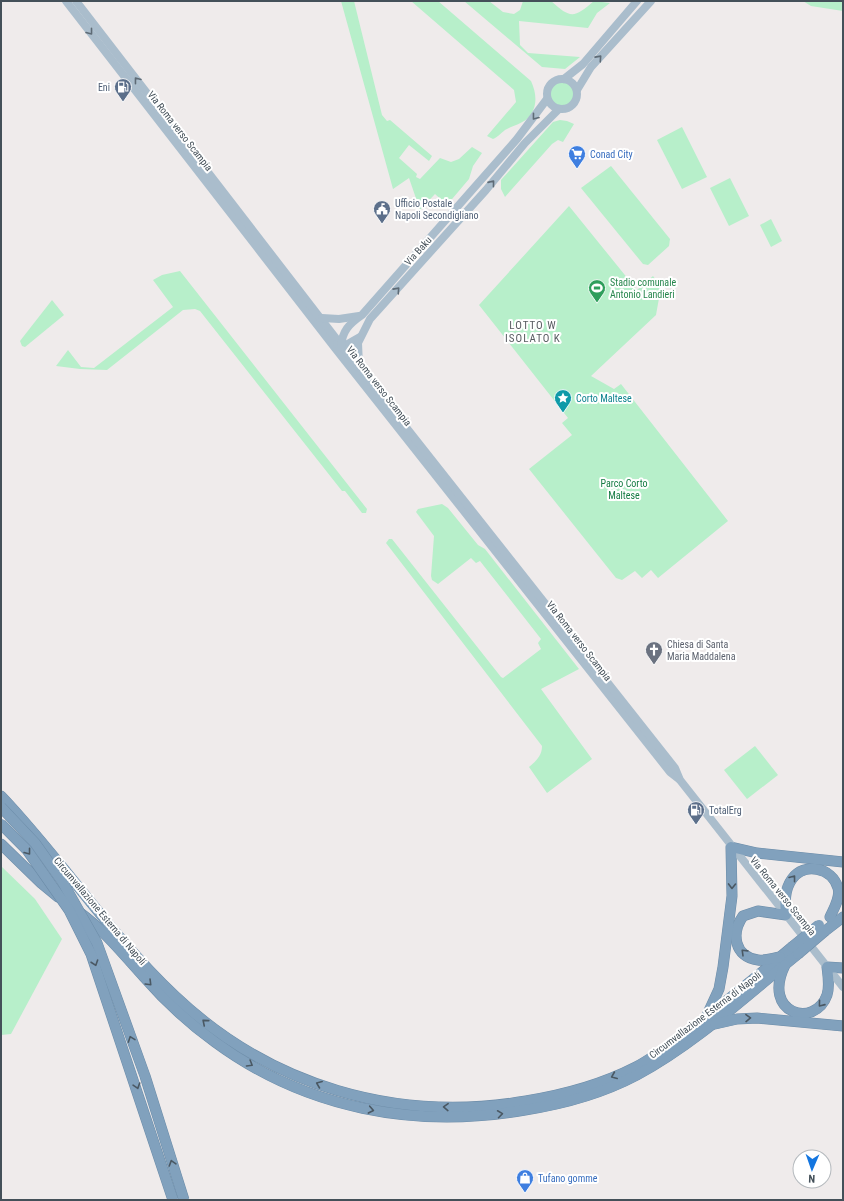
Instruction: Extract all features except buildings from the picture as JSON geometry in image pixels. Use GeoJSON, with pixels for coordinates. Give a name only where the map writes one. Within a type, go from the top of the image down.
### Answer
{"type":"FeatureCollection","features":[{"type":"Feature","properties":{"kind":"highway","name":"Circumvallazione Esterna di Napoli"},"geometry":{"type":"LineString","coordinates":[[1,796],[36,835],[114,931],[175,996],[208,1026],[238,1046],[271,1064],[323,1086],[363,1098],[414,1106],[454,1108],[506,1104],[547,1097],[589,1087],[635,1067],[708,1021]]}},
{"type":"Feature","properties":{"kind":"highway"},"geometry":{"type":"LineString","coordinates":[[1,807],[35,843],[62,881],[97,943],[145,1076],[184,1200]]}},
{"type":"Feature","properties":{"kind":"highway"},"geometry":{"type":"LineString","coordinates":[[1,824],[27,850],[69,910],[92,954],[173,1200]]}},
{"type":"Feature","properties":{"kind":"highway","name":"Circumvallazione Esterna di Napoli"},"geometry":{"type":"LineString","coordinates":[[1,844],[41,883],[104,933],[145,979],[201,1032],[237,1056],[274,1077],[324,1098],[350,1106],[397,1115],[445,1117],[498,1114],[542,1107],[588,1095],[636,1075],[661,1061],[783,960],[830,924],[843,917]]}},
{"type":"Feature","properties":{"kind":"highway"},"geometry":{"type":"LineString","coordinates":[[843,862],[757,853],[731,847],[732,896],[723,967],[719,989],[708,1021],[757,1018],[843,1026]]}},
{"type":"Feature","properties":{"kind":"highway"},"geometry":{"type":"LineString","coordinates":[[830,924],[838,896],[838,888],[834,880],[828,874],[821,870],[811,868],[800,871],[788,886],[785,897],[786,915],[767,912],[750,913],[743,916],[736,930],[738,946],[750,958],[758,960],[783,960],[779,984],[779,995],[787,1008],[802,1014],[816,1010],[822,1005],[828,994],[829,984],[827,967],[843,968]]}},
{"type":"Feature","properties":{"kind":"highway","name":"Circumvallazione Esterna di Napoli"},"geometry":{"type":"LineString","coordinates":[[830,924],[843,906]]}},
{"type":"Feature","properties":{"kind":"main road","name":"Via Roma verso Scampia"},"geometry":{"type":"LineString","coordinates":[[66,1],[322,318],[337,347],[359,366],[675,768],[680,780]]}},
{"type":"Feature","properties":{"kind":"main road","name":"Via Roma verso Scampia"},"geometry":{"type":"LineString","coordinates":[[76,1],[160,116],[337,347],[670,772],[680,780],[731,847],[843,987]]}},
{"type":"Feature","properties":{"kind":"main road"},"geometry":{"type":"LineString","coordinates":[[564,79],[583,64],[637,1]]}},
{"type":"Feature","properties":{"kind":"main road"},"geometry":{"type":"LineString","coordinates":[[577,90],[572,82],[559,79],[551,83],[547,91],[547,99],[551,104],[559,109],[569,107],[573,104],[576,100],[577,90],[591,67],[651,1]]}},
{"type":"Feature","properties":{"kind":"main road","name":"Via Baku"},"geometry":{"type":"LineString","coordinates":[[337,347],[344,331],[350,323],[362,315],[517,139],[547,99]]}},
{"type":"Feature","properties":{"kind":"main road","name":"Via Baku"},"geometry":{"type":"LineString","coordinates":[[359,366],[357,351],[360,337],[370,319],[486,190],[525,144],[559,109]]}},
{"type":"Feature","properties":{"kind":"main road"},"geometry":{"type":"LineString","coordinates":[[322,318],[339,319],[362,315]]}},
{"type":"Feature","properties":{"kind":"main road"},"geometry":{"type":"LineString","coordinates":[[337,347],[352,343],[360,337]]}},
{"type":"Feature","properties":{"kind":"green space"},"geometry":{"type":"Polygon","coordinates":[[[341,1],[354,1],[382,115],[387,121],[390,120],[432,156],[429,161],[409,145],[399,158],[417,174],[416,177],[420,179],[440,158],[451,162],[459,159],[472,147],[482,153],[473,166],[469,179],[447,205],[435,194],[420,210],[409,178],[393,189],[341,1]]]}},
{"type":"Feature","properties":{"kind":"green space"},"geometry":{"type":"Polygon","coordinates":[[[411,1],[438,1],[531,81],[535,96],[535,106],[531,115],[527,119],[505,130],[493,139],[487,136],[516,102],[514,90],[411,1]]]}},
{"type":"Feature","properties":{"kind":"green space"},"geometry":{"type":"Polygon","coordinates":[[[464,1],[489,1],[503,12],[514,14],[520,10],[523,1],[551,1],[563,11],[572,14],[582,11],[594,1],[610,3],[597,13],[588,28],[519,21],[520,45],[528,53],[580,57],[565,69],[542,67],[464,1]]]}},
{"type":"Feature","properties":{"kind":"green space"},"geometry":{"type":"Polygon","coordinates":[[[803,1],[843,1],[843,11],[811,6],[803,1]]]}},
{"type":"Feature","properties":{"kind":"green space"},"geometry":{"type":"Polygon","coordinates":[[[562,82],[570,86],[574,94],[570,102],[562,106],[554,102],[550,94],[554,86],[562,82]]]}},
{"type":"Feature","properties":{"kind":"green space"},"geometry":{"type":"Polygon","coordinates":[[[560,120],[574,124],[563,142],[558,140],[552,144],[505,197],[501,189],[501,180],[553,122],[560,120]]]}},
{"type":"Feature","properties":{"kind":"green space"},"geometry":{"type":"Polygon","coordinates":[[[682,127],[707,177],[682,189],[657,140],[682,127]]]}},
{"type":"Feature","properties":{"kind":"green space"},"geometry":{"type":"Polygon","coordinates":[[[611,166],[670,239],[669,246],[648,265],[643,264],[581,188],[611,166]]]}},
{"type":"Feature","properties":{"kind":"green space"},"geometry":{"type":"Polygon","coordinates":[[[730,178],[749,216],[729,226],[710,188],[730,178]]]}},
{"type":"Feature","properties":{"kind":"green space","name":"Parco Corto Maltese"},"geometry":{"type":"Polygon","coordinates":[[[569,206],[637,290],[653,276],[661,287],[656,315],[591,376],[614,389],[621,384],[728,521],[658,578],[651,570],[642,578],[635,571],[622,580],[616,578],[529,469],[572,435],[562,423],[568,418],[479,305],[569,206]]]}},
{"type":"Feature","properties":{"kind":"green space"},"geometry":{"type":"Polygon","coordinates":[[[771,219],[782,241],[771,247],[760,225],[771,219]]]}},
{"type":"Feature","properties":{"kind":"green space"},"geometry":{"type":"Polygon","coordinates":[[[180,271],[367,509],[366,513],[362,513],[345,491],[342,491],[200,311],[195,309],[183,310],[107,370],[56,366],[68,350],[81,367],[94,368],[173,307],[153,280],[162,275],[180,271]]]}},
{"type":"Feature","properties":{"kind":"green space"},"geometry":{"type":"Polygon","coordinates":[[[52,300],[64,315],[25,347],[22,346],[20,341],[52,300]]]}},
{"type":"Feature","properties":{"kind":"green space"},"geometry":{"type":"Polygon","coordinates":[[[442,504],[448,508],[478,545],[485,549],[579,669],[541,689],[592,759],[547,793],[529,767],[540,755],[542,746],[386,543],[389,539],[392,539],[503,678],[541,649],[538,643],[541,639],[480,561],[476,563],[471,558],[438,584],[432,580],[434,536],[416,512],[418,509],[442,504]]]}},
{"type":"Feature","properties":{"kind":"green space"},"geometry":{"type":"Polygon","coordinates":[[[755,746],[778,775],[747,799],[724,770],[755,746]]]}},
{"type":"Feature","properties":{"kind":"green space"},"geometry":{"type":"Polygon","coordinates":[[[1,866],[35,899],[62,939],[11,1034],[1,1035],[1,866]]]}},
{"type":"Feature","properties":{"kind":"place","name":"Eni"},"geometry":{"type":"Point","coordinates":[123,102]}},
{"type":"Feature","properties":{"kind":"place","name":"Conad City"},"geometry":{"type":"Point","coordinates":[577,169]}},
{"type":"Feature","properties":{"kind":"place","name":"Ufficio Postale Napoli Secondigliano"},"geometry":{"type":"Point","coordinates":[382,224]}},
{"type":"Feature","properties":{"kind":"place","name":"Stadio comunale Antonio Landieri"},"geometry":{"type":"Point","coordinates":[597,303]}},
{"type":"Feature","properties":{"kind":"place","name":"Corto Maltese"},"geometry":{"type":"Point","coordinates":[563,413]}},
{"type":"Feature","properties":{"kind":"place","name":"Chiesa di Santa Maria Maddalena"},"geometry":{"type":"Point","coordinates":[654,665]}},
{"type":"Feature","properties":{"kind":"place","name":"TotalErg"},"geometry":{"type":"Point","coordinates":[696,825]}},
{"type":"Feature","properties":{"kind":"place","name":"Tufano gomme"},"geometry":{"type":"Point","coordinates":[525,1193]}},
{"type":"Feature","properties":{"kind":"district","name":"LOTTO W ISOLATO K"},"geometry":{"type":"Point","coordinates":[533,331]}}]}
